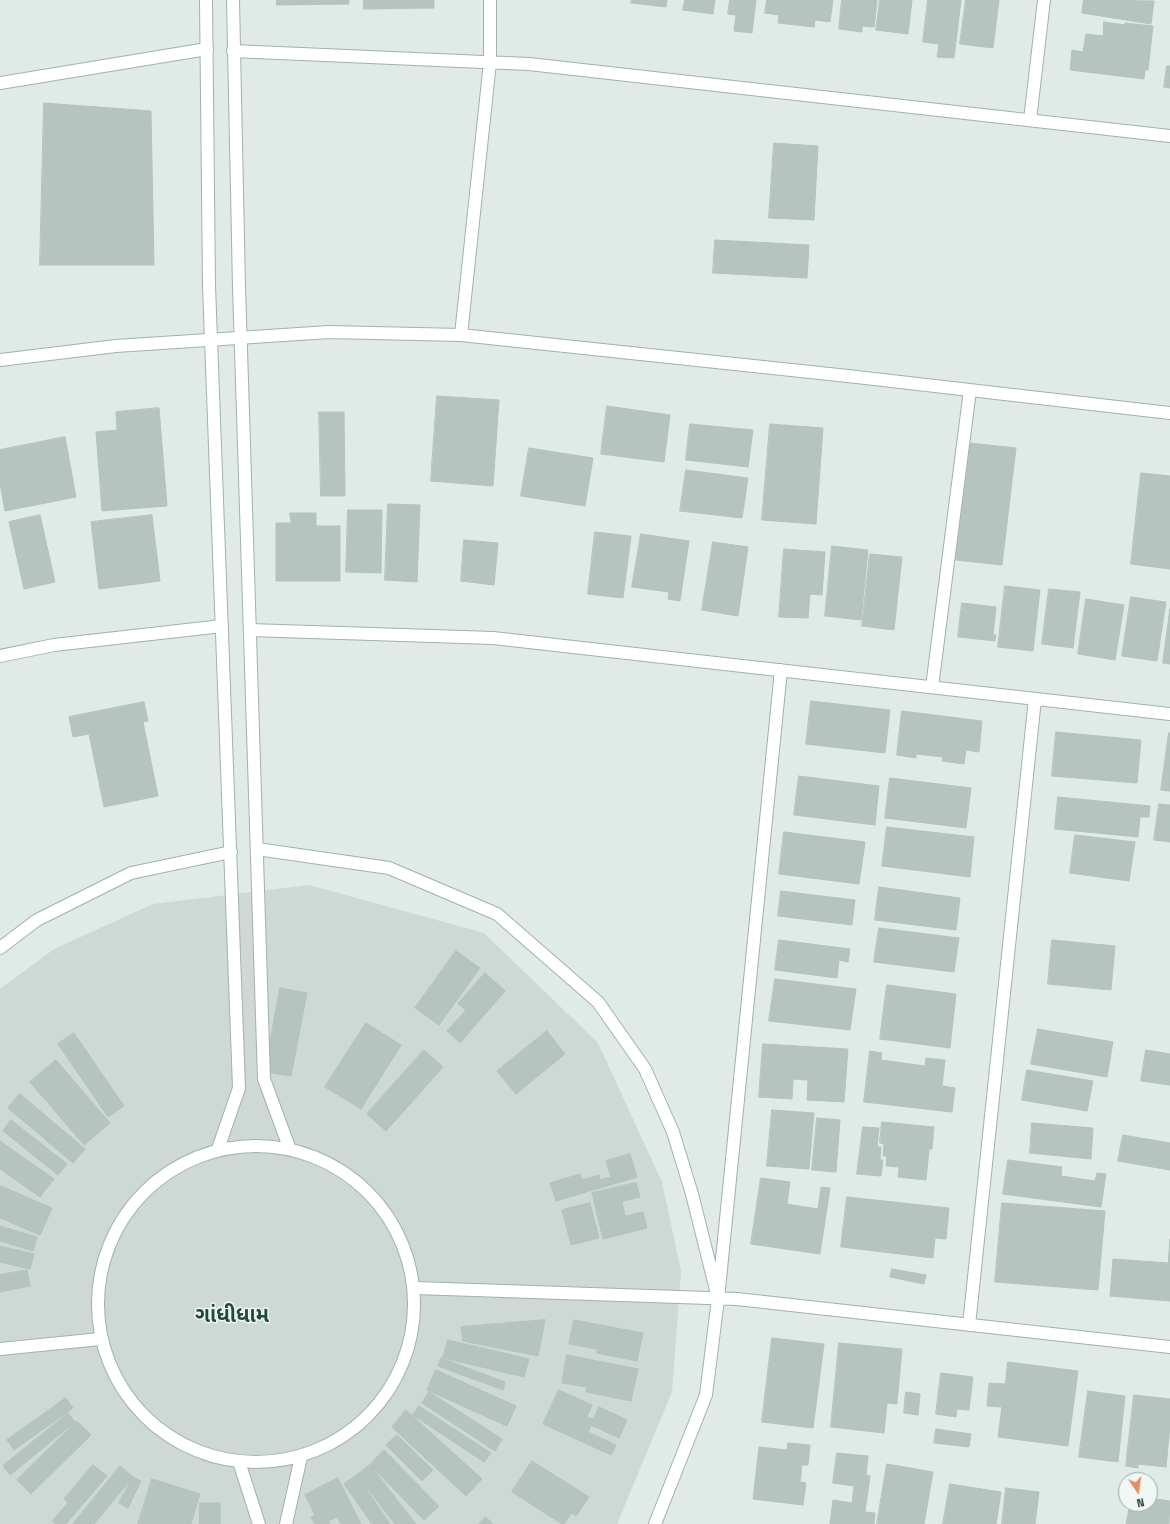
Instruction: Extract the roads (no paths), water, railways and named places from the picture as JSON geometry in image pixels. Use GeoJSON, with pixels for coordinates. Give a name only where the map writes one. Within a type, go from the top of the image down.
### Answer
{"type":"FeatureCollection","features":[{"type":"Feature","properties":{"kind":"street"},"geometry":{"type":"LineString","coordinates":[[206,0],[211,340],[239,1088],[218,1149]]}},
{"type":"Feature","properties":{"kind":"street"},"geometry":{"type":"LineString","coordinates":[[233,0],[233,51],[241,337],[264,1079],[288,1147]]}},
{"type":"Feature","properties":{"kind":"street"},"geometry":{"type":"LineString","coordinates":[[461,335],[490,62],[490,0]]}},
{"type":"Feature","properties":{"kind":"street"},"geometry":{"type":"LineString","coordinates":[[1030,120],[1044,0]]}},
{"type":"Feature","properties":{"kind":"street"},"geometry":{"type":"LineString","coordinates":[[0,83],[206,49]]}},
{"type":"Feature","properties":{"kind":"street"},"geometry":{"type":"LineString","coordinates":[[233,51],[529,64],[1170,136]]}},
{"type":"Feature","properties":{"kind":"street"},"geometry":{"type":"LineString","coordinates":[[0,360],[116,346],[329,332],[461,335],[1170,413]]}},
{"type":"Feature","properties":{"kind":"street"},"geometry":{"type":"LineString","coordinates":[[932,687],[970,390]]}},
{"type":"Feature","properties":{"kind":"street"},"geometry":{"type":"LineString","coordinates":[[0,656],[54,645],[222,626]]}},
{"type":"Feature","properties":{"kind":"street"},"geometry":{"type":"LineString","coordinates":[[250,630],[493,638],[1170,714]]}},
{"type":"Feature","properties":{"kind":"street"},"geometry":{"type":"LineString","coordinates":[[655,1524],[706,1395],[718,1299],[780,670]]}},
{"type":"Feature","properties":{"kind":"street"},"geometry":{"type":"LineString","coordinates":[[969,1325],[1035,698]]}},
{"type":"Feature","properties":{"kind":"street"},"geometry":{"type":"LineString","coordinates":[[257,849],[388,868],[498,914],[598,1002],[645,1069],[673,1132],[692,1194],[718,1299]]}},
{"type":"Feature","properties":{"kind":"street"},"geometry":{"type":"LineString","coordinates":[[0,948],[37,920],[132,873],[230,852]]}},
{"type":"Feature","properties":{"kind":"street"},"geometry":{"type":"LineString","coordinates":[[242,1144],[288,1147],[305,1151],[359,1180],[392,1219],[416,1288],[411,1346],[380,1405],[327,1447],[301,1457],[272,1462],[239,1462],[212,1457],[155,1427],[116,1381],[100,1339],[97,1320],[104,1255],[133,1202],[183,1161],[218,1149],[242,1144]]}},
{"type":"Feature","properties":{"kind":"street"},"geometry":{"type":"LineString","coordinates":[[416,1288],[737,1299],[1170,1348]]}},
{"type":"Feature","properties":{"kind":"street"},"geometry":{"type":"LineString","coordinates":[[0,1349],[100,1339]]}},
{"type":"Feature","properties":{"kind":"street"},"geometry":{"type":"LineString","coordinates":[[286,1524],[301,1457]]}},
{"type":"Feature","properties":{"kind":"street"},"geometry":{"type":"LineString","coordinates":[[239,1462],[259,1524]]}},
{"type":"Feature","properties":{"kind":"district","name":"ગાંધીધામ"},"geometry":{"type":"Point","coordinates":[232,1316]}}]}
